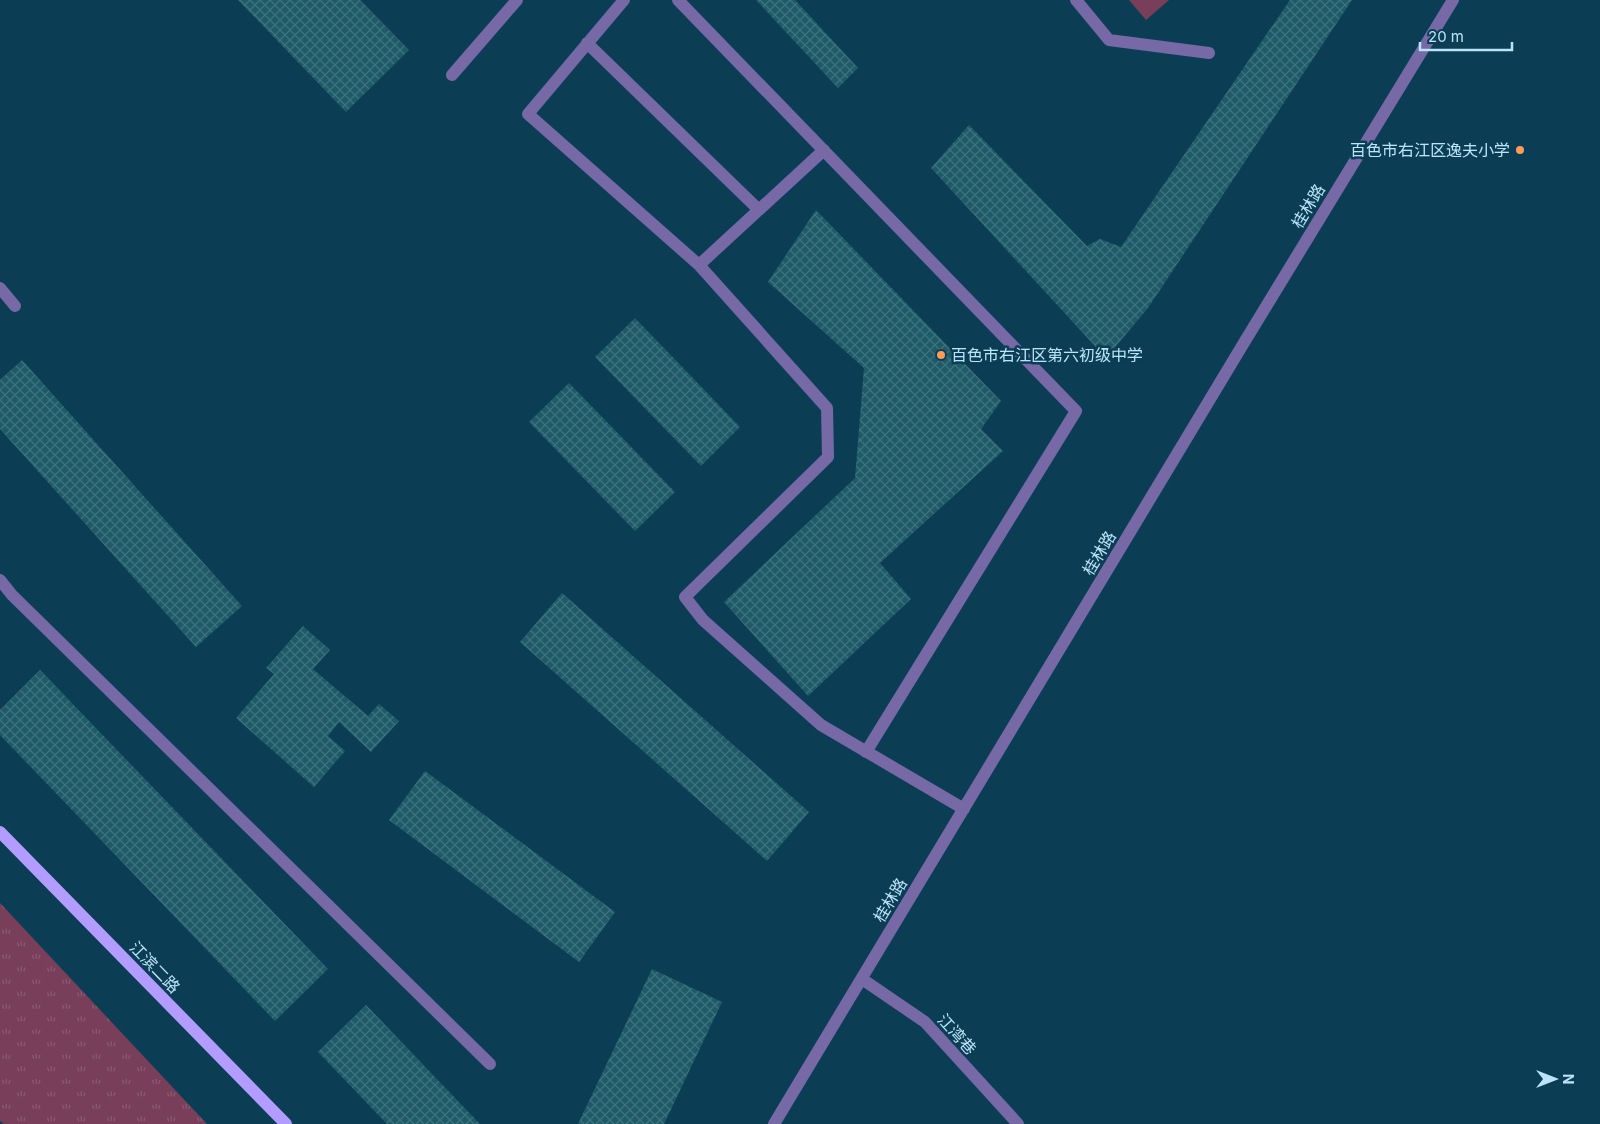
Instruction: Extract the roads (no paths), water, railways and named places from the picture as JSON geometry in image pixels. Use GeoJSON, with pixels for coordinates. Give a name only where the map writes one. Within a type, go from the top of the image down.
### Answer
{"type":"FeatureCollection","features":[{"type":"Feature","properties":{"kind":"main road","name":"江滨二路"},"geometry":{"type":"LineString","coordinates":[[0,832],[286,1124]]}},
{"type":"Feature","properties":{"kind":"street"},"geometry":{"type":"LineString","coordinates":[[452,75],[517,0]]}},
{"type":"Feature","properties":{"kind":"street"},"geometry":{"type":"LineString","coordinates":[[624,0],[528,114],[699,265],[827,408],[828,458],[685,597],[703,620],[821,725],[964,809]]}},
{"type":"Feature","properties":{"kind":"street"},"geometry":{"type":"LineString","coordinates":[[678,0],[1076,411],[866,752]]}},
{"type":"Feature","properties":{"kind":"street"},"geometry":{"type":"LineString","coordinates":[[1076,0],[1109,40],[1209,53]]}},
{"type":"Feature","properties":{"kind":"street","name":"桂林路"},"geometry":{"type":"LineString","coordinates":[[774,1124],[1250,332],[1453,0]]}},
{"type":"Feature","properties":{"kind":"street"},"geometry":{"type":"LineString","coordinates":[[587,43],[759,210]]}},
{"type":"Feature","properties":{"kind":"street"},"geometry":{"type":"LineString","coordinates":[[699,265],[824,150]]}},
{"type":"Feature","properties":{"kind":"street"},"geometry":{"type":"LineString","coordinates":[[0,288],[14,306]]}},
{"type":"Feature","properties":{"kind":"street"},"geometry":{"type":"LineString","coordinates":[[0,580],[12,595],[490,1064]]}},
{"type":"Feature","properties":{"kind":"street","name":"江湾巷"},"geometry":{"type":"LineString","coordinates":[[862,979],[924,1022],[1018,1124]]}},
{"type":"Feature","properties":{"kind":"place","name":"百色市右江区逸夫小学"},"geometry":{"type":"Point","coordinates":[1520,150]}},
{"type":"Feature","properties":{"kind":"place","name":"百色市右江区第六初级中学"},"geometry":{"type":"Point","coordinates":[941,355]}}]}
